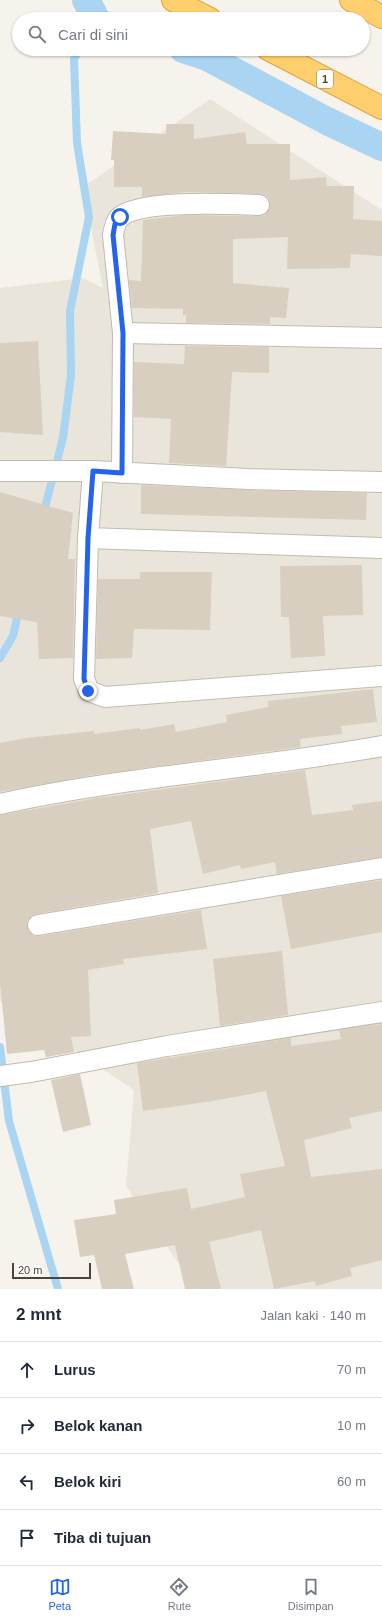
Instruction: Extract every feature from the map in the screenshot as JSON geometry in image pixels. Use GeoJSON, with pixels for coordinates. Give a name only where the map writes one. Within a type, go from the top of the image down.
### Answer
{"type":"FeatureCollection","features":[{"type":"Feature","properties":{"kind":"highway"},"geometry":{"type":"LineString","coordinates":[[173,0],[196,12]]}},
{"type":"Feature","properties":{"kind":"highway"},"geometry":{"type":"LineString","coordinates":[[350,0],[382,17]]}},
{"type":"Feature","properties":{"kind":"highway","name":"1"},"geometry":{"type":"LineString","coordinates":[[282,56],[382,108]]}},
{"type":"Feature","properties":{"kind":"street"},"geometry":{"type":"LineString","coordinates":[[122,473],[123,333],[113,235],[115,224],[120,217],[140,208],[205,204],[259,205]]}},
{"type":"Feature","properties":{"kind":"street"},"geometry":{"type":"LineString","coordinates":[[123,333],[382,338]]}},
{"type":"Feature","properties":{"kind":"street"},"geometry":{"type":"LineString","coordinates":[[0,470],[93,471],[248,479],[382,482]]}},
{"type":"Feature","properties":{"kind":"street"},"geometry":{"type":"LineString","coordinates":[[93,471],[88,538],[84,679],[88,691],[105,697],[382,676]]}},
{"type":"Feature","properties":{"kind":"street"},"geometry":{"type":"LineString","coordinates":[[88,538],[382,548]]}},
{"type":"Feature","properties":{"kind":"street"},"geometry":{"type":"LineString","coordinates":[[0,804],[114,784],[255,766],[382,746]]}},
{"type":"Feature","properties":{"kind":"street"},"geometry":{"type":"LineString","coordinates":[[38,925],[382,868]]}},
{"type":"Feature","properties":{"kind":"street"},"geometry":{"type":"LineString","coordinates":[[0,1076],[31,1072],[167,1046],[382,1012]]}},
{"type":"Feature","properties":{"kind":"shaded area"},"geometry":{"type":"Polygon","coordinates":[[[210,99],[382,210],[382,1289],[196,1289],[126,1186],[134,1090],[0,1001],[0,288],[83,278],[103,288],[83,187],[210,99]]]}},
{"type":"Feature","properties":{"kind":"building"},"geometry":{"type":"Polygon","coordinates":[[[166,124],[194,124],[194,139],[245,132],[247,144],[290,144],[290,180],[326,177],[327,186],[354,186],[353,219],[382,221],[382,256],[351,254],[350,268],[287,269],[288,237],[233,239],[233,283],[289,288],[286,318],[270,317],[270,324],[186,323],[186,315],[183,315],[183,309],[132,308],[129,280],[141,281],[143,220],[186,215],[259,216],[265,215],[270,206],[269,199],[265,195],[259,194],[185,192],[142,197],[142,187],[114,187],[114,160],[111,160],[113,131],[166,134],[166,124]]]}},
{"type":"Feature","properties":{"kind":"building"},"geometry":{"type":"Polygon","coordinates":[[[38,341],[43,435],[0,432],[0,343],[38,341]]]}},
{"type":"Feature","properties":{"kind":"building"},"geometry":{"type":"Polygon","coordinates":[[[185,346],[269,347],[269,373],[232,372],[226,466],[169,463],[171,419],[134,417],[134,362],[184,364],[185,346]]]}},
{"type":"Feature","properties":{"kind":"building"},"geometry":{"type":"Polygon","coordinates":[[[141,485],[247,490],[367,493],[366,520],[141,514],[141,485]]]}},
{"type":"Feature","properties":{"kind":"building"},"geometry":{"type":"Polygon","coordinates":[[[0,492],[73,513],[68,559],[75,559],[73,658],[39,659],[37,622],[0,616],[0,492]]]}},
{"type":"Feature","properties":{"kind":"building"},"geometry":{"type":"Polygon","coordinates":[[[362,565],[363,615],[323,616],[325,656],[291,658],[289,617],[281,617],[280,566],[362,565]]]}},
{"type":"Feature","properties":{"kind":"building"},"geometry":{"type":"Polygon","coordinates":[[[140,572],[212,572],[210,630],[134,629],[132,658],[96,659],[98,579],[140,579],[140,572]]]}},
{"type":"Feature","properties":{"kind":"building"},"geometry":{"type":"Polygon","coordinates":[[[373,689],[377,722],[341,726],[342,734],[300,739],[301,747],[93,775],[0,792],[0,743],[26,738],[94,731],[94,734],[140,728],[140,730],[174,724],[176,732],[227,722],[226,715],[268,707],[268,701],[373,689]]]}},
{"type":"Feature","properties":{"kind":"building"},"geometry":{"type":"Polygon","coordinates":[[[305,770],[312,815],[353,810],[352,805],[382,801],[382,857],[277,874],[275,862],[241,869],[240,865],[203,874],[191,821],[150,829],[158,893],[36,914],[31,916],[27,921],[29,932],[34,936],[40,936],[201,910],[207,949],[123,959],[124,964],[88,970],[91,1036],[71,1037],[74,1052],[46,1057],[44,1050],[7,1054],[0,982],[0,815],[97,798],[305,770]]]}},
{"type":"Feature","properties":{"kind":"building"},"geometry":{"type":"Polygon","coordinates":[[[382,880],[382,932],[291,949],[281,896],[382,880]]]}},
{"type":"Feature","properties":{"kind":"building"},"geometry":{"type":"Polygon","coordinates":[[[282,951],[288,1015],[220,1026],[213,959],[282,951]]]}},
{"type":"Feature","properties":{"kind":"building"},"geometry":{"type":"Polygon","coordinates":[[[382,1024],[382,1111],[349,1118],[352,1128],[304,1140],[311,1177],[382,1169],[382,1260],[350,1268],[352,1276],[316,1286],[315,1281],[274,1289],[261,1230],[209,1242],[221,1289],[185,1289],[175,1245],[125,1254],[134,1289],[102,1289],[94,1255],[80,1257],[74,1220],[116,1214],[114,1200],[187,1188],[191,1209],[245,1197],[240,1174],[285,1166],[266,1091],[213,1101],[143,1111],[137,1063],[291,1038],[291,1046],[341,1039],[339,1030],[382,1024]]]}},
{"type":"Feature","properties":{"kind":"building"},"geometry":{"type":"Polygon","coordinates":[[[80,1074],[91,1125],[63,1132],[51,1080],[80,1074]]]}},
{"type":"Feature","properties":{"kind":"waterway"},"geometry":{"type":"LineString","coordinates":[[80,0],[87,12]]}},
{"type":"Feature","properties":{"kind":"waterway"},"geometry":{"type":"LineString","coordinates":[[86,0],[92,12]]}},
{"type":"Feature","properties":{"kind":"waterway"},"geometry":{"type":"LineString","coordinates":[[43,515],[63,438],[71,375],[70,311],[89,217],[77,143],[74,59],[76,56]]}},
{"type":"Feature","properties":{"kind":"waterway"},"geometry":{"type":"LineString","coordinates":[[204,56],[327,121],[382,147]]}},
{"type":"Feature","properties":{"kind":"waterway"},"geometry":{"type":"LineString","coordinates":[[0,658],[13,636],[19,609]]}},
{"type":"Feature","properties":{"kind":"waterway"},"geometry":{"type":"LineString","coordinates":[[0,1047],[9,1121],[58,1289]]}},
{"type":"Feature","properties":{"kind":"route"},"geometry":{"type":"LineString","coordinates":[[88,691],[84,679],[88,538],[93,471],[122,473],[121,396],[123,333],[113,235],[115,224],[120,217]]}}]}
